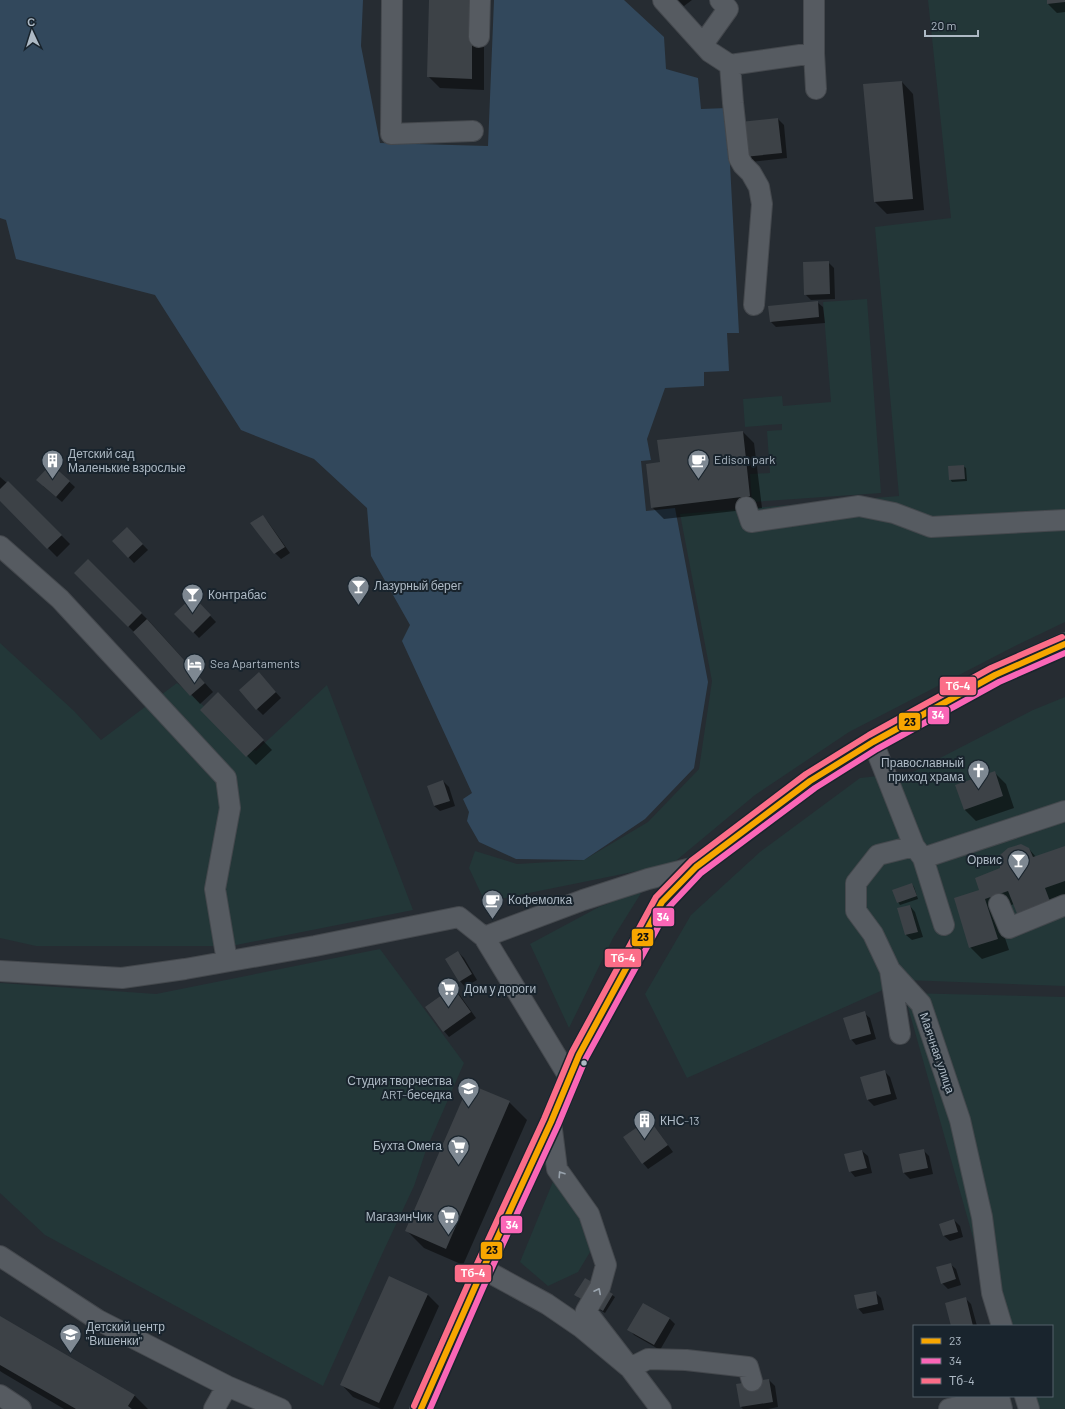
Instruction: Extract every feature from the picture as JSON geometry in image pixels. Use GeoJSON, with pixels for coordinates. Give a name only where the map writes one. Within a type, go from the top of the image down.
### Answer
{"type":"FeatureCollection","features":[{"type":"Feature","properties":{"kind":"main road"},"geometry":{"type":"LineString","coordinates":[[421,1409],[483,1269],[551,1122],[579,1055],[662,902],[696,867],[810,781],[873,742],[995,675],[1065,644]]}},
{"type":"Feature","properties":{"kind":"street"},"geometry":{"type":"LineString","coordinates":[[392,0],[390,134],[473,131]]}},
{"type":"Feature","properties":{"kind":"street"},"geometry":{"type":"LineString","coordinates":[[479,37],[480,0]]}},
{"type":"Feature","properties":{"kind":"street"},"geometry":{"type":"LineString","coordinates":[[663,0],[710,52],[730,65],[814,53]]}},
{"type":"Feature","properties":{"kind":"street"},"geometry":{"type":"LineString","coordinates":[[702,44],[728,9],[720,0]]}},
{"type":"Feature","properties":{"kind":"street"},"geometry":{"type":"LineString","coordinates":[[814,0],[816,89]]}},
{"type":"Feature","properties":{"kind":"street"},"geometry":{"type":"LineString","coordinates":[[730,65],[732,103],[739,158],[743,165],[751,173],[759,187],[762,204],[754,305]]}},
{"type":"Feature","properties":{"kind":"street"},"geometry":{"type":"LineString","coordinates":[[746,507],[751,522],[859,506],[894,513],[931,527],[1065,520]]}},
{"type":"Feature","properties":{"kind":"street"},"geometry":{"type":"LineString","coordinates":[[0,546],[60,599],[226,778],[230,808],[216,889],[227,961]]}},
{"type":"Feature","properties":{"kind":"street"},"geometry":{"type":"LineString","coordinates":[[873,742],[918,852],[944,925]]}},
{"type":"Feature","properties":{"kind":"street","name":"Маячная улица"},"geometry":{"type":"LineString","coordinates":[[1002,1325],[992,1293],[982,1217],[960,1120],[921,1004],[890,970],[873,934],[856,911],[856,883],[878,855],[918,852],[1065,811]]}},
{"type":"Feature","properties":{"kind":"street"},"geometry":{"type":"LineString","coordinates":[[484,936],[648,879],[696,867]]}},
{"type":"Feature","properties":{"kind":"street"},"geometry":{"type":"LineString","coordinates":[[999,904],[1009,928],[1065,905]]}},
{"type":"Feature","properties":{"kind":"street"},"geometry":{"type":"LineString","coordinates":[[0,971],[122,978],[185,969],[314,946],[459,917],[484,936],[570,1077]]}},
{"type":"Feature","properties":{"kind":"street"},"geometry":{"type":"LineString","coordinates":[[890,970],[900,1034]]}},
{"type":"Feature","properties":{"kind":"street"},"geometry":{"type":"LineString","coordinates":[[551,1122],[557,1169],[589,1214],[606,1265],[600,1287],[586,1311]]}},
{"type":"Feature","properties":{"kind":"street"},"geometry":{"type":"LineString","coordinates":[[0,1256],[98,1320],[227,1386],[281,1409]]}},
{"type":"Feature","properties":{"kind":"street"},"geometry":{"type":"LineString","coordinates":[[483,1269],[547,1304],[582,1328],[630,1368]]}},
{"type":"Feature","properties":{"kind":"street"},"geometry":{"type":"LineString","coordinates":[[547,1304],[586,1311],[662,1409]]}},
{"type":"Feature","properties":{"kind":"street"},"geometry":{"type":"LineString","coordinates":[[630,1368],[648,1359],[686,1360],[733,1365],[748,1367],[752,1381]]}},
{"type":"Feature","properties":{"kind":"street"},"geometry":{"type":"LineString","coordinates":[[214,1409],[227,1386]]}},
{"type":"Feature","properties":{"kind":"street"},"geometry":{"type":"LineString","coordinates":[[0,1395],[22,1409]]}},
{"type":"Feature","properties":{"kind":"street"},"geometry":{"type":"LineString","coordinates":[[949,1409],[999,1397],[1002,1409]]}},
{"type":"Feature","properties":{"kind":"street"},"geometry":{"type":"LineString","coordinates":[[1025,1397],[1029,1409]]}},
{"type":"Feature","properties":{"kind":"green space"},"geometry":{"type":"Polygon","coordinates":[[[928,0],[1065,0],[1065,622],[1015,646],[849,732],[755,795],[672,864],[485,902],[469,868],[475,851],[517,864],[584,860],[648,822],[699,769],[712,681],[680,514],[899,496],[875,227],[951,218],[928,0]]]}},
{"type":"Feature","properties":{"kind":"green space"},"geometry":{"type":"Polygon","coordinates":[[[867,299],[881,493],[752,502],[750,474],[770,473],[767,431],[782,430],[782,424],[745,427],[743,399],[782,396],[783,406],[831,402],[823,302],[867,299]]]}},
{"type":"Feature","properties":{"kind":"green space"},"geometry":{"type":"Polygon","coordinates":[[[0,643],[74,711],[101,740],[177,683],[256,751],[327,685],[413,910],[231,946],[36,946],[0,938],[0,643]]]}},
{"type":"Feature","properties":{"kind":"green space"},"geometry":{"type":"Polygon","coordinates":[[[1065,697],[1065,986],[905,980],[687,1078],[645,994],[691,915],[760,852],[860,778],[913,772],[1033,710],[1065,697]]]}},
{"type":"Feature","properties":{"kind":"green space"},"geometry":{"type":"Polygon","coordinates":[[[643,890],[613,938],[569,1028],[530,944],[599,907],[643,890]]]}},
{"type":"Feature","properties":{"kind":"green space"},"geometry":{"type":"Polygon","coordinates":[[[380,949],[464,1063],[426,1150],[414,1186],[323,1386],[45,1235],[0,1193],[0,983],[156,994],[380,949]]]}},
{"type":"Feature","properties":{"kind":"green space"},"geometry":{"type":"Polygon","coordinates":[[[904,993],[1065,997],[1065,1409],[1022,1409],[1018,1397],[1053,1397],[1053,1325],[998,1325],[904,993]]]}},
{"type":"Feature","properties":{"kind":"green space"},"geometry":{"type":"Polygon","coordinates":[[[554,1179],[584,1217],[593,1247],[578,1272],[548,1286],[520,1262],[554,1179]]]}},
{"type":"Feature","properties":{"kind":"water"},"geometry":{"type":"Polygon","coordinates":[[[0,0],[363,0],[361,46],[380,143],[488,146],[494,0],[624,0],[664,37],[666,69],[698,78],[701,109],[727,108],[739,333],[727,333],[729,371],[704,372],[704,386],[665,388],[647,439],[651,460],[641,461],[646,511],[675,508],[708,682],[694,768],[645,819],[584,860],[516,859],[479,842],[467,821],[469,812],[463,799],[472,793],[402,641],[410,625],[371,556],[367,508],[314,459],[241,430],[155,295],[16,259],[6,220],[0,218],[0,0]]]}},
{"type":"Feature","properties":{"kind":"building"},"geometry":{"type":"Polygon","coordinates":[[[429,0],[472,0],[472,79],[427,77],[429,0]]]}},
{"type":"Feature","properties":{"kind":"building"},"geometry":{"type":"Polygon","coordinates":[[[1047,0],[1065,0],[1065,2],[1047,4],[1047,0]]]}},
{"type":"Feature","properties":{"kind":"building"},"geometry":{"type":"Polygon","coordinates":[[[902,81],[913,199],[874,202],[863,84],[902,81]]]}},
{"type":"Feature","properties":{"kind":"building"},"geometry":{"type":"Polygon","coordinates":[[[778,118],[782,153],[744,157],[740,122],[778,118]]]}},
{"type":"Feature","properties":{"kind":"building"},"geometry":{"type":"Polygon","coordinates":[[[829,261],[830,294],[804,295],[803,262],[829,261]]]}},
{"type":"Feature","properties":{"kind":"building"},"geometry":{"type":"Polygon","coordinates":[[[818,301],[819,317],[770,322],[768,306],[818,301]]]}},
{"type":"Feature","properties":{"kind":"building","name":"Edison park"},"geometry":{"type":"Polygon","coordinates":[[[743,431],[750,496],[651,508],[646,464],[660,462],[657,440],[743,431]]]}},
{"type":"Feature","properties":{"kind":"building","name":"Детский сад Маленькие взрослые"},"geometry":{"type":"Polygon","coordinates":[[[51,464],[70,481],[56,497],[36,480],[51,464]]]}},
{"type":"Feature","properties":{"kind":"building"},"geometry":{"type":"Polygon","coordinates":[[[964,465],[965,479],[949,480],[948,466],[964,465]]]}},
{"type":"Feature","properties":{"kind":"building"},"geometry":{"type":"Polygon","coordinates":[[[8,481],[62,535],[47,549],[0,501],[0,489],[8,481]]]}},
{"type":"Feature","properties":{"kind":"building"},"geometry":{"type":"Polygon","coordinates":[[[263,515],[285,547],[274,554],[250,523],[263,515]]]}},
{"type":"Feature","properties":{"kind":"building"},"geometry":{"type":"Polygon","coordinates":[[[127,527],[143,544],[128,558],[112,541],[127,527]]]}},
{"type":"Feature","properties":{"kind":"building"},"geometry":{"type":"Polygon","coordinates":[[[88,559],[142,613],[128,627],[74,573],[88,559]]]}},
{"type":"Feature","properties":{"kind":"building","name":"Контрабас"},"geometry":{"type":"Polygon","coordinates":[[[193,596],[211,615],[193,633],[174,614],[193,596]]]}},
{"type":"Feature","properties":{"kind":"building"},"geometry":{"type":"Polygon","coordinates":[[[147,619],[205,683],[190,696],[133,632],[147,619]]]}},
{"type":"Feature","properties":{"kind":"building"},"geometry":{"type":"Polygon","coordinates":[[[259,672],[276,692],[256,710],[239,690],[259,672]]]}},
{"type":"Feature","properties":{"kind":"building"},"geometry":{"type":"Polygon","coordinates":[[[218,692],[264,740],[246,757],[200,710],[218,692]]]}},
{"type":"Feature","properties":{"kind":"building","name":"Православный приход храма"},"geometry":{"type":"Polygon","coordinates":[[[995,771],[1003,796],[964,810],[955,785],[995,771]]]}},
{"type":"Feature","properties":{"kind":"building"},"geometry":{"type":"Polygon","coordinates":[[[443,780],[450,801],[434,806],[427,786],[443,780]]]}},
{"type":"Feature","properties":{"kind":"building"},"geometry":{"type":"Polygon","coordinates":[[[1021,844],[1029,848],[1033,857],[1065,846],[1065,881],[1045,888],[1051,904],[1018,916],[1008,891],[985,899],[998,939],[969,948],[954,898],[979,890],[975,878],[1000,868],[1000,855],[1008,848],[1021,844]]]}},
{"type":"Feature","properties":{"kind":"building"},"geometry":{"type":"Polygon","coordinates":[[[912,883],[917,896],[897,903],[892,890],[912,883]]]}},
{"type":"Feature","properties":{"kind":"building"},"geometry":{"type":"Polygon","coordinates":[[[910,905],[918,932],[905,935],[897,908],[910,905]]]}},
{"type":"Feature","properties":{"kind":"building"},"geometry":{"type":"Polygon","coordinates":[[[458,951],[472,974],[459,982],[445,959],[458,951]]]}},
{"type":"Feature","properties":{"kind":"building","name":"Дом у дороги"},"geometry":{"type":"Polygon","coordinates":[[[453,987],[471,1012],[443,1032],[425,1007],[453,987]]]}},
{"type":"Feature","properties":{"kind":"building"},"geometry":{"type":"Polygon","coordinates":[[[865,1011],[871,1034],[850,1040],[843,1018],[865,1011]]]}},
{"type":"Feature","properties":{"kind":"building"},"geometry":{"type":"Polygon","coordinates":[[[885,1070],[891,1094],[867,1100],[860,1077],[885,1070]]]}},
{"type":"Feature","properties":{"kind":"building","name":"Бухта Омега"},"geometry":{"type":"Polygon","coordinates":[[[469,1084],[510,1101],[446,1249],[405,1231],[469,1084]]]}},
{"type":"Feature","properties":{"kind":"building","name":"КНС-13"},"geometry":{"type":"Polygon","coordinates":[[[649,1119],[668,1145],[642,1164],[623,1137],[649,1119]]]}},
{"type":"Feature","properties":{"kind":"building"},"geometry":{"type":"Polygon","coordinates":[[[924,1149],[928,1168],[903,1173],[899,1154],[924,1149]]]}},
{"type":"Feature","properties":{"kind":"building"},"geometry":{"type":"Polygon","coordinates":[[[862,1150],[867,1168],[849,1172],[844,1154],[862,1150]]]}},
{"type":"Feature","properties":{"kind":"building"},"geometry":{"type":"Polygon","coordinates":[[[954,1219],[958,1232],[943,1236],[939,1224],[954,1219]]]}},
{"type":"Feature","properties":{"kind":"building"},"geometry":{"type":"Polygon","coordinates":[[[951,1263],[956,1279],[941,1284],[936,1267],[951,1263]]]}},
{"type":"Feature","properties":{"kind":"building"},"geometry":{"type":"Polygon","coordinates":[[[389,1276],[428,1294],[379,1403],[340,1385],[389,1276]]]}},
{"type":"Feature","properties":{"kind":"building"},"geometry":{"type":"Polygon","coordinates":[[[585,1278],[613,1294],[603,1311],[574,1295],[585,1278]]]}},
{"type":"Feature","properties":{"kind":"building"},"geometry":{"type":"Polygon","coordinates":[[[876,1291],[878,1304],[857,1309],[854,1295],[876,1291]]]}},
{"type":"Feature","properties":{"kind":"building"},"geometry":{"type":"Polygon","coordinates":[[[966,1297],[973,1325],[951,1325],[945,1303],[966,1297]]]}},
{"type":"Feature","properties":{"kind":"building"},"geometry":{"type":"Polygon","coordinates":[[[643,1303],[670,1318],[654,1345],[627,1330],[643,1303]]]}},
{"type":"Feature","properties":{"kind":"building"},"geometry":{"type":"Polygon","coordinates":[[[0,1316],[135,1395],[128,1406],[132,1409],[76,1409],[0,1365],[0,1316]]]}},
{"type":"Feature","properties":{"kind":"building"},"geometry":{"type":"Polygon","coordinates":[[[769,1379],[773,1402],[740,1407],[736,1384],[769,1379]]]}},
{"type":"Feature","properties":{"kind":"transit line","name":"Тб-4"},"geometry":{"type":"LineString","coordinates":[[414,1406],[476,1266],[544,1119],[572,1052],[656,897],[691,861],[806,774],[869,735],[991,668],[1062,637]]}},
{"type":"Feature","properties":{"kind":"transit line","name":"23"},"geometry":{"type":"LineString","coordinates":[[421,1409],[483,1269],[551,1122],[579,1055],[662,902],[696,867],[810,781],[873,742],[995,675],[1065,644]]}},
{"type":"Feature","properties":{"kind":"transit line","name":"34"},"geometry":{"type":"LineString","coordinates":[[430,1409],[490,1272],[558,1125],[586,1058],[669,907],[701,873],[815,788],[877,749],[999,682],[1065,653]]}},
{"type":"Feature","properties":{"kind":"place","name":"Детский сад Маленькие взрослые"},"geometry":{"type":"Point","coordinates":[53,480]}},
{"type":"Feature","properties":{"kind":"place","name":"Edison park"},"geometry":{"type":"Point","coordinates":[698,480]}},
{"type":"Feature","properties":{"kind":"place","name":"Лазурный берег"},"geometry":{"type":"Point","coordinates":[359,606]}},
{"type":"Feature","properties":{"kind":"place","name":"Контрабас"},"geometry":{"type":"Point","coordinates":[193,614]}},
{"type":"Feature","properties":{"kind":"place","name":"Sea Apartaments"},"geometry":{"type":"Point","coordinates":[194,684]}},
{"type":"Feature","properties":{"kind":"place","name":"Православный приход храма"},"geometry":{"type":"Point","coordinates":[979,790]}},
{"type":"Feature","properties":{"kind":"place","name":"Орвис"},"geometry":{"type":"Point","coordinates":[1018,880]}},
{"type":"Feature","properties":{"kind":"place","name":"Кофемолка"},"geometry":{"type":"Point","coordinates":[493,920]}},
{"type":"Feature","properties":{"kind":"place","name":"Дом у дороги"},"geometry":{"type":"Point","coordinates":[448,1008]}},
{"type":"Feature","properties":{"kind":"place","name":"Студия творчества ART-беседка"},"geometry":{"type":"Point","coordinates":[468,1108]}},
{"type":"Feature","properties":{"kind":"place","name":"КНС-13"},"geometry":{"type":"Point","coordinates":[645,1140]}},
{"type":"Feature","properties":{"kind":"place","name":"Бухта Омега"},"geometry":{"type":"Point","coordinates":[458,1166]}},
{"type":"Feature","properties":{"kind":"place","name":"МагазинЧик"},"geometry":{"type":"Point","coordinates":[448,1236]}},
{"type":"Feature","properties":{"kind":"place","name":"Детский центр \"Вишенки\""},"geometry":{"type":"Point","coordinates":[71,1354]}}]}
